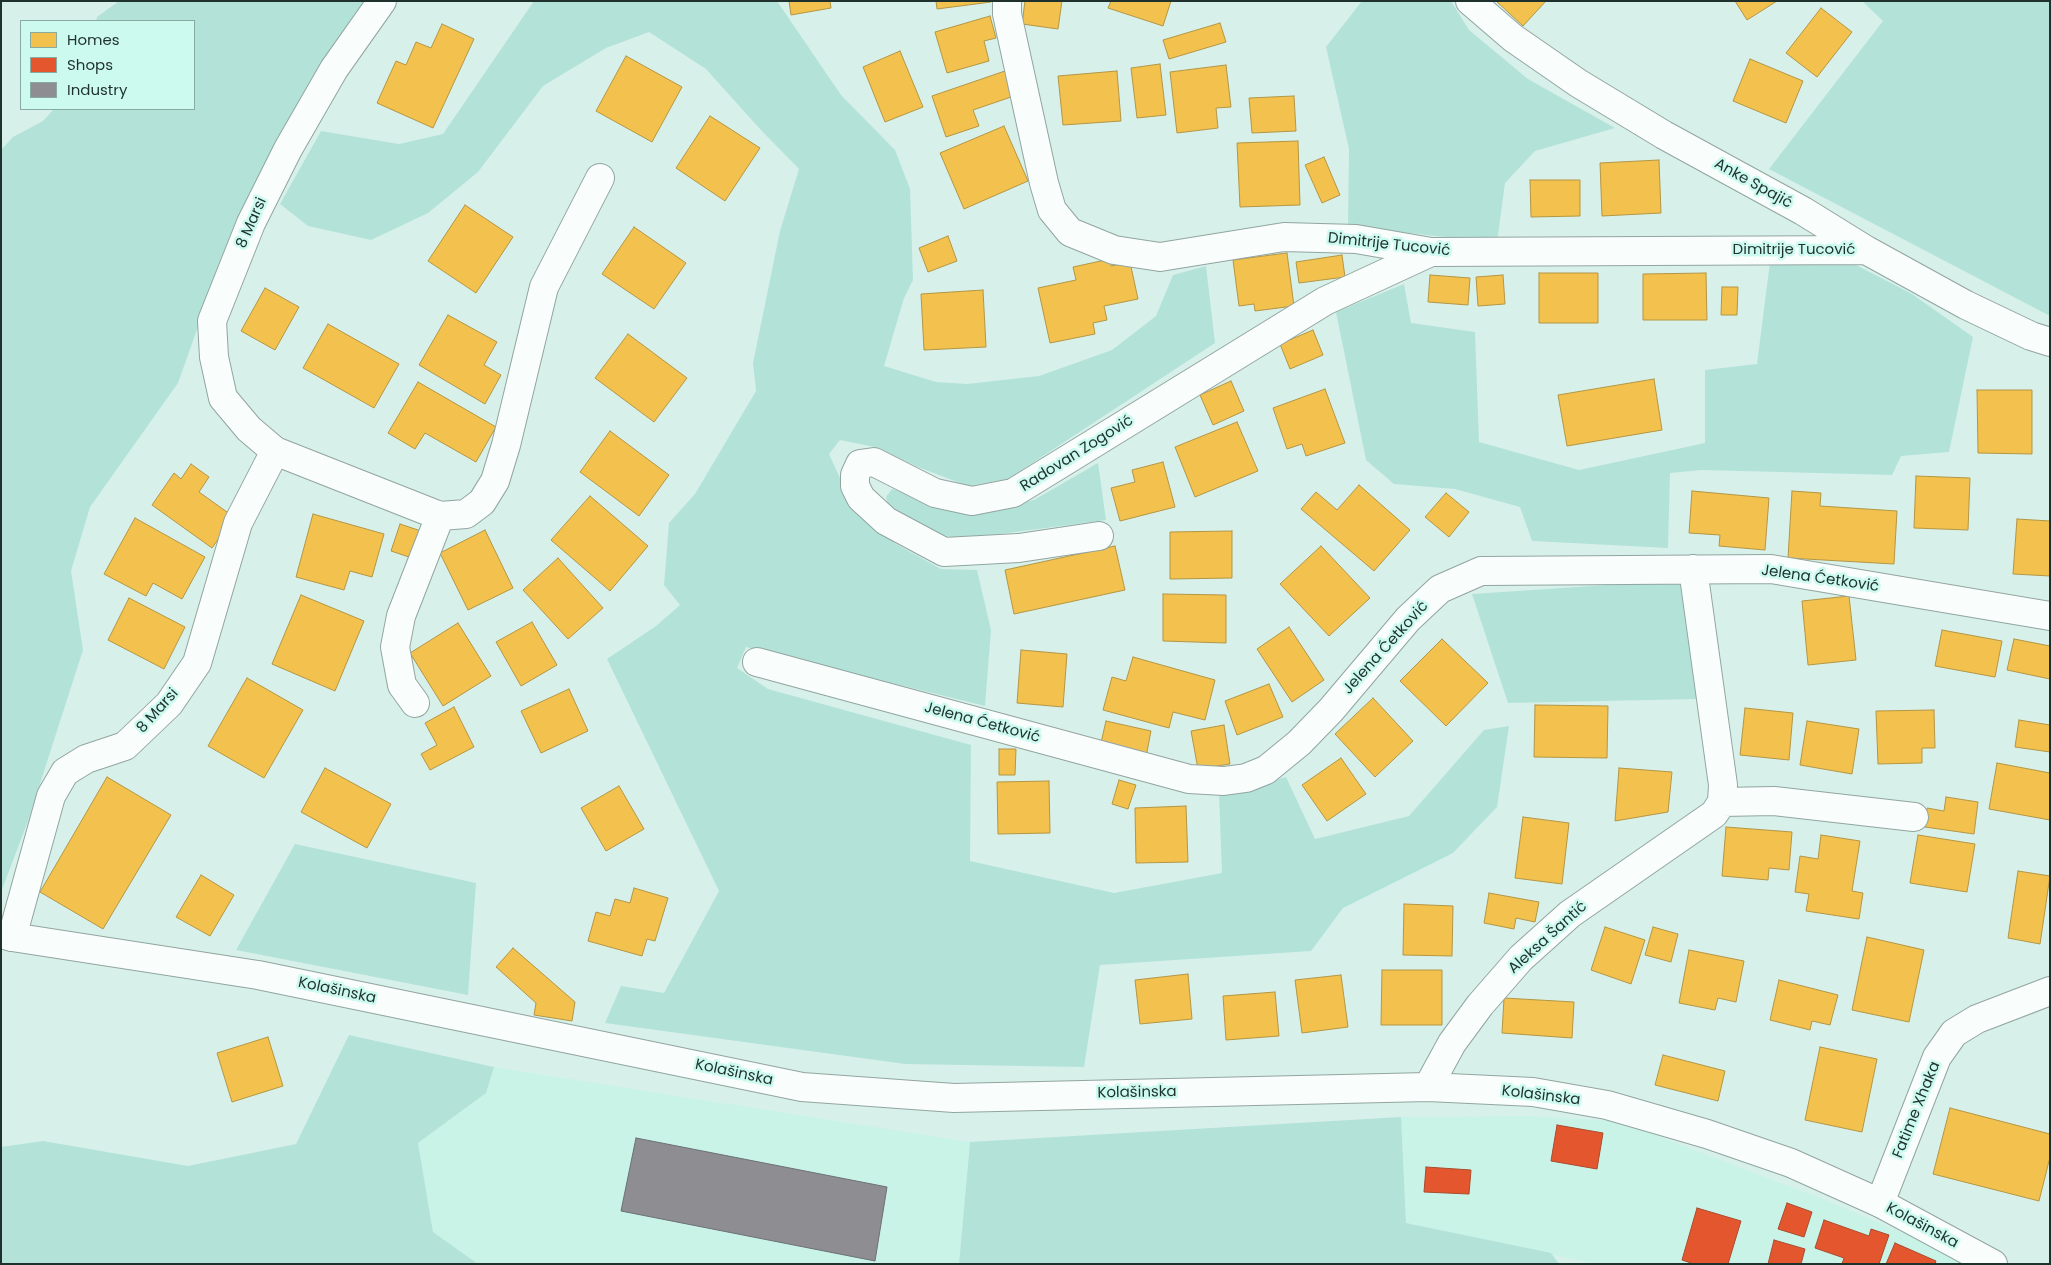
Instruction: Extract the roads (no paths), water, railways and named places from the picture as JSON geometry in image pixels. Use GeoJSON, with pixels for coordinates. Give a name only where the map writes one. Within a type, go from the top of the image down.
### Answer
{"type":"FeatureCollection","features":[{"type":"Feature","properties":{"kind":"street","name":"8 Marsi"},"geometry":{"type":"LineString","coordinates":[[382,1],[334,69],[288,149],[251,223],[212,321],[214,356],[223,398],[250,429],[275,451],[440,516],[466,514],[482,502],[495,481],[513,418],[544,287],[600,178]]}},
{"type":"Feature","properties":{"kind":"street","name":"Dimitrije Tucović"},"geometry":{"type":"LineString","coordinates":[[1007,1],[1007,14],[1044,183],[1052,210],[1070,232],[1114,250],[1160,257],[1284,237],[1356,239],[1431,252],[1866,250]]}},
{"type":"Feature","properties":{"kind":"street","name":"Anke Spajić"},"geometry":{"type":"LineString","coordinates":[[1470,1],[1513,38],[1578,83],[1664,135],[1966,305],[2031,336],[2050,342]]}},
{"type":"Feature","properties":{"kind":"street","name":"Radovan Zogović"},"geometry":{"type":"LineString","coordinates":[[1099,536],[1019,548],[944,552],[886,521],[862,498],[855,486],[855,475],[860,464],[874,462],[935,493],[972,501],[1014,493],[1325,301],[1431,252]]}},
{"type":"Feature","properties":{"kind":"street","name":"8 Marsi"},"geometry":{"type":"LineString","coordinates":[[7,935],[51,796],[65,772],[86,759],[125,746],[169,704],[197,663],[238,523],[275,451]]}},
{"type":"Feature","properties":{"kind":"street"},"geometry":{"type":"LineString","coordinates":[[415,703],[402,685],[395,648],[401,616],[440,516]]}},
{"type":"Feature","properties":{"kind":"street"},"geometry":{"type":"LineString","coordinates":[[1693,569],[1722,785],[1722,802],[1774,801],[1914,817]]}},
{"type":"Feature","properties":{"kind":"street","name":"Jelena Ćetković"},"geometry":{"type":"LineString","coordinates":[[757,662],[1189,780],[1224,781],[1246,778],[1266,770],[1299,743],[1331,710],[1408,619],[1440,589],[1481,571],[1772,569],[2050,616]]}},
{"type":"Feature","properties":{"kind":"street","name":"Aleksa Šantić"},"geometry":{"type":"LineString","coordinates":[[1428,1087],[1452,1043],[1480,1005],[1521,958],[1570,914],[1714,814],[1722,802]]}},
{"type":"Feature","properties":{"kind":"street","name":"Kolašinska"},"geometry":{"type":"LineString","coordinates":[[7,935],[258,975],[802,1087],[954,1098],[1428,1087],[1533,1092],[1607,1105],[1707,1134],[1791,1163],[1880,1203],[1993,1264]]}},
{"type":"Feature","properties":{"kind":"street","name":"Fatime Xhaka"},"geometry":{"type":"LineString","coordinates":[[1880,1203],[1937,1057],[1954,1033],[1977,1019],[2050,991]]}}]}
